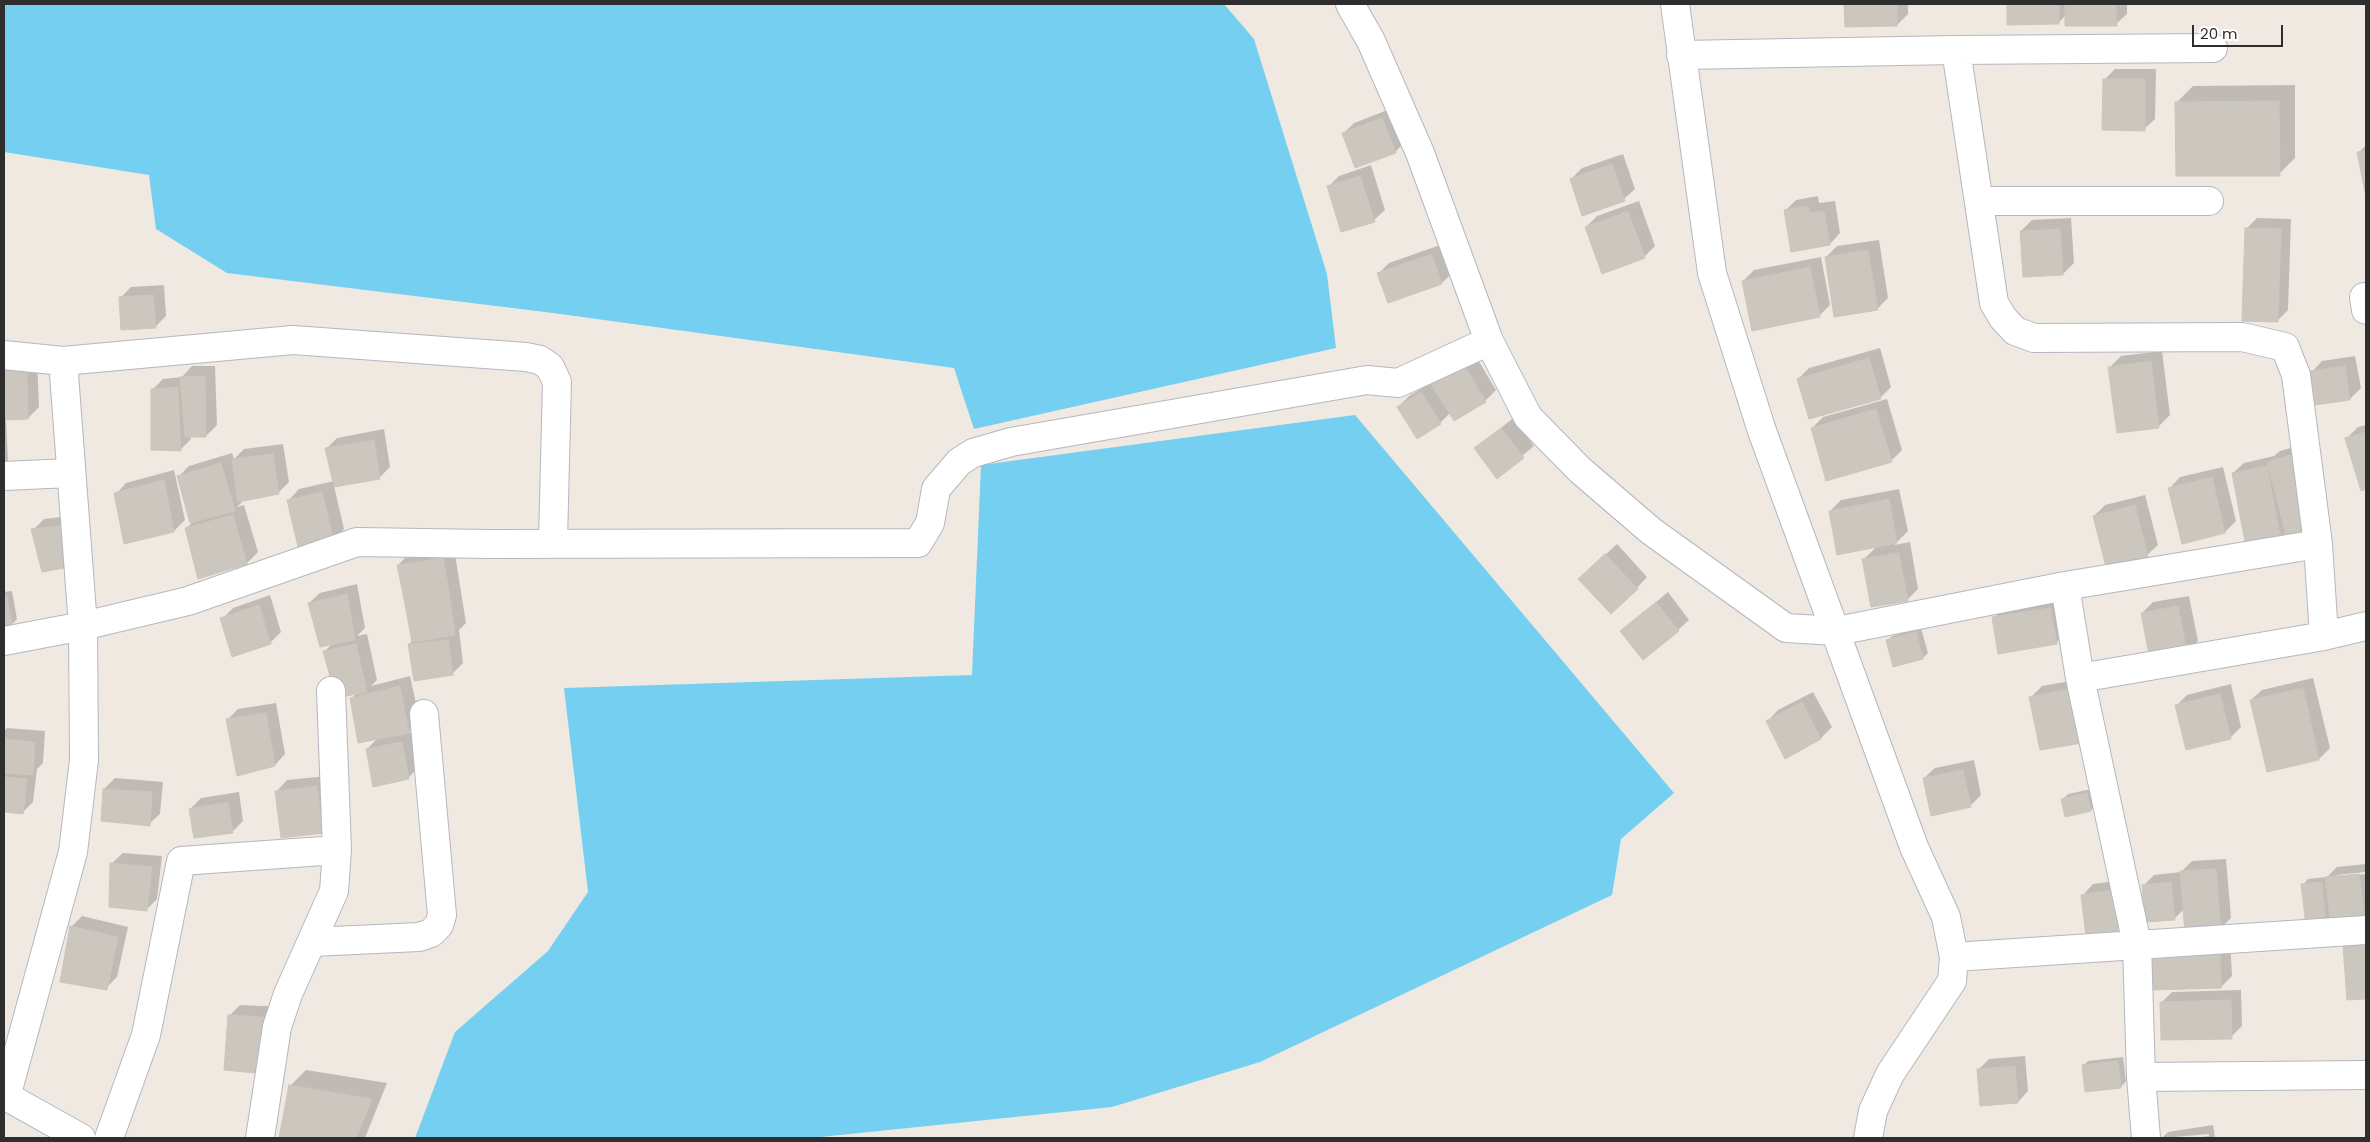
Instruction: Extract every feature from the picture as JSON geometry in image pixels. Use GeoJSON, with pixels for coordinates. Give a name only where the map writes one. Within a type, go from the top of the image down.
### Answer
{"type":"FeatureCollection","features":[{"type":"Feature","properties":{"kind":"street"},"geometry":{"type":"LineString","coordinates":[[1350,4],[1371,41],[1420,153],[1489,341],[1528,417],[1580,470],[1651,531],[1786,628],[1837,631],[2065,586],[2318,544]]}},
{"type":"Feature","properties":{"kind":"street"},"geometry":{"type":"LineString","coordinates":[[1675,4],[1712,273],[1762,431],[1837,631],[1914,847],[1946,918],[1954,957],[1952,981],[1890,1074],[1872,1111],[1868,1138]]}},
{"type":"Feature","properties":{"kind":"street"},"geometry":{"type":"LineString","coordinates":[[1681,55],[2213,48]]}},
{"type":"Feature","properties":{"kind":"street"},"geometry":{"type":"LineString","coordinates":[[1956,50],[1994,303],[2003,318],[2015,331],[2034,338],[2242,337],[2285,347],[2296,375],[2318,544],[2324,636]]}},
{"type":"Feature","properties":{"kind":"street"},"geometry":{"type":"LineString","coordinates":[[1980,201],[2210,201]]}},
{"type":"Feature","properties":{"kind":"street"},"geometry":{"type":"LineString","coordinates":[[4,355],[63,361],[294,340],[526,357],[540,360],[550,367],[557,382],[553,542]]}},
{"type":"Feature","properties":{"kind":"street"},"geometry":{"type":"LineString","coordinates":[[4,642],[83,626],[188,601],[357,542],[490,544],[553,542],[918,543],[930,523],[936,489],[958,462],[973,453],[1011,442],[1367,380],[1398,383],[1489,341]]}},
{"type":"Feature","properties":{"kind":"street"},"geometry":{"type":"LineString","coordinates":[[63,361],[83,626],[84,760],[73,852],[5,1096],[81,1138]]}},
{"type":"Feature","properties":{"kind":"street"},"geometry":{"type":"LineString","coordinates":[[4,476],[70,473]]}},
{"type":"Feature","properties":{"kind":"street"},"geometry":{"type":"LineString","coordinates":[[2065,586],[2080,678],[2137,944],[2141,1077],[2146,1138]]}},
{"type":"Feature","properties":{"kind":"street"},"geometry":{"type":"LineString","coordinates":[[2080,678],[2324,636],[2366,626]]}},
{"type":"Feature","properties":{"kind":"street"},"geometry":{"type":"LineString","coordinates":[[260,1138],[277,1027],[288,994],[334,892],[337,850],[330,690]]}},
{"type":"Feature","properties":{"kind":"street"},"geometry":{"type":"LineString","coordinates":[[312,942],[418,937],[431,933],[439,925],[442,915],[424,714]]}},
{"type":"Feature","properties":{"kind":"street"},"geometry":{"type":"LineString","coordinates":[[110,1138],[146,1035],[181,861],[337,850]]}},
{"type":"Feature","properties":{"kind":"street"},"geometry":{"type":"LineString","coordinates":[[1954,957],[2366,930]]}},
{"type":"Feature","properties":{"kind":"street"},"geometry":{"type":"LineString","coordinates":[[2141,1077],[2366,1075]]}},
{"type":"Feature","properties":{"kind":"water"},"geometry":{"type":"Polygon","coordinates":[[[4,4],[1224,4],[1254,39],[1327,274],[1336,348],[974,429],[954,368],[553,313],[227,273],[156,229],[149,175],[4,152],[4,4]]]}},
{"type":"Feature","properties":{"kind":"water"},"geometry":{"type":"Polygon","coordinates":[[[1355,415],[1674,793],[1621,839],[1612,895],[1260,1062],[1112,1107],[811,1138],[415,1138],[455,1032],[548,951],[588,892],[564,688],[972,675],[981,465],[1355,415]]]}},
{"type":"Feature","properties":{"kind":"building"},"geometry":{"type":"Polygon","coordinates":[[[1844,4],[1897,4],[1897,26],[1845,27],[1844,4]]]}},
{"type":"Feature","properties":{"kind":"building"},"geometry":{"type":"Polygon","coordinates":[[[2007,4],[2059,4],[2059,24],[2007,25],[2007,4]]]}},
{"type":"Feature","properties":{"kind":"building"},"geometry":{"type":"Polygon","coordinates":[[[2065,4],[2116,4],[2117,26],[2065,26],[2065,4]]]}},
{"type":"Feature","properties":{"kind":"building"},"geometry":{"type":"Polygon","coordinates":[[[2103,79],[2145,79],[2145,131],[2102,130],[2103,79]]]}},
{"type":"Feature","properties":{"kind":"building"},"geometry":{"type":"Polygon","coordinates":[[[2279,101],[2280,176],[2176,176],[2175,102],[2279,101]]]}},
{"type":"Feature","properties":{"kind":"building"},"geometry":{"type":"Polygon","coordinates":[[[1382,118],[1396,153],[1355,168],[1342,133],[1382,118]]]}},
{"type":"Feature","properties":{"kind":"building"},"geometry":{"type":"Polygon","coordinates":[[[2366,151],[2366,197],[2357,152],[2366,151]]]}},
{"type":"Feature","properties":{"kind":"building"},"geometry":{"type":"Polygon","coordinates":[[[1612,164],[1625,201],[1582,216],[1570,179],[1612,164]]]}},
{"type":"Feature","properties":{"kind":"building"},"geometry":{"type":"Polygon","coordinates":[[[1360,176],[1375,222],[1341,232],[1327,186],[1360,176]]]}},
{"type":"Feature","properties":{"kind":"building"},"geometry":{"type":"Polygon","coordinates":[[[1808,206],[1809,213],[1824,211],[1830,245],[1791,252],[1784,210],[1808,206]]]}},
{"type":"Feature","properties":{"kind":"building"},"geometry":{"type":"Polygon","coordinates":[[[1628,211],[1645,258],[1602,274],[1585,227],[1628,211]]]}},
{"type":"Feature","properties":{"kind":"building"},"geometry":{"type":"Polygon","coordinates":[[[2245,228],[2281,229],[2278,322],[2242,321],[2245,228]]]}},
{"type":"Feature","properties":{"kind":"building"},"geometry":{"type":"Polygon","coordinates":[[[2060,229],[2063,275],[2023,277],[2020,231],[2060,229]]]}},
{"type":"Feature","properties":{"kind":"building"},"geometry":{"type":"Polygon","coordinates":[[[1868,250],[1878,310],[1834,317],[1825,257],[1868,250]]]}},
{"type":"Feature","properties":{"kind":"building"},"geometry":{"type":"Polygon","coordinates":[[[1432,254],[1442,284],[1388,303],[1377,273],[1432,254]]]}},
{"type":"Feature","properties":{"kind":"building"},"geometry":{"type":"Polygon","coordinates":[[[1810,267],[1820,317],[1752,331],[1742,281],[1810,267]]]}},
{"type":"Feature","properties":{"kind":"building"},"geometry":{"type":"Polygon","coordinates":[[[153,295],[156,328],[121,330],[119,297],[153,295]]]}},
{"type":"Feature","properties":{"kind":"building"},"geometry":{"type":"Polygon","coordinates":[[[1869,358],[1881,399],[1809,419],[1797,379],[1869,358]]]}},
{"type":"Feature","properties":{"kind":"building"},"geometry":{"type":"Polygon","coordinates":[[[2151,361],[2159,428],[2117,433],[2108,367],[2151,361]]]}},
{"type":"Feature","properties":{"kind":"building"},"geometry":{"type":"Polygon","coordinates":[[[1464,365],[1486,402],[1454,421],[1431,384],[1464,365]]]}},
{"type":"Feature","properties":{"kind":"building"},"geometry":{"type":"Polygon","coordinates":[[[2345,366],[2350,400],[2315,405],[2310,371],[2345,366]]]}},
{"type":"Feature","properties":{"kind":"building"},"geometry":{"type":"Polygon","coordinates":[[[27,370],[28,419],[4,420],[4,371],[27,370]]]}},
{"type":"Feature","properties":{"kind":"building"},"geometry":{"type":"Polygon","coordinates":[[[205,376],[206,437],[185,437],[180,377],[205,376]]]}},
{"type":"Feature","properties":{"kind":"building"},"geometry":{"type":"Polygon","coordinates":[[[178,387],[181,451],[151,450],[151,389],[178,387]]]}},
{"type":"Feature","properties":{"kind":"building"},"geometry":{"type":"Polygon","coordinates":[[[1421,392],[1441,424],[1417,439],[1397,407],[1421,392]]]}},
{"type":"Feature","properties":{"kind":"building"},"geometry":{"type":"Polygon","coordinates":[[[1876,409],[1892,462],[1826,481],[1811,428],[1876,409]]]}},
{"type":"Feature","properties":{"kind":"building"},"geometry":{"type":"Polygon","coordinates":[[[1501,428],[1524,458],[1497,479],[1474,448],[1501,428]]]}},
{"type":"Feature","properties":{"kind":"building"},"geometry":{"type":"Polygon","coordinates":[[[2366,432],[2366,489],[2361,491],[2345,438],[2366,432]]]}},
{"type":"Feature","properties":{"kind":"building"},"geometry":{"type":"Polygon","coordinates":[[[374,440],[380,479],[334,487],[325,448],[374,440]]]}},
{"type":"Feature","properties":{"kind":"building"},"geometry":{"type":"Polygon","coordinates":[[[273,454],[279,494],[238,502],[232,459],[273,454]]]}},
{"type":"Feature","properties":{"kind":"building"},"geometry":{"type":"Polygon","coordinates":[[[2294,454],[2313,528],[2286,535],[2267,462],[2294,454]]]}},
{"type":"Feature","properties":{"kind":"building"},"geometry":{"type":"Polygon","coordinates":[[[221,463],[235,511],[190,523],[177,476],[221,463]]]}},
{"type":"Feature","properties":{"kind":"building"},"geometry":{"type":"Polygon","coordinates":[[[2267,466],[2281,540],[2246,547],[2232,473],[2267,466]]]}},
{"type":"Feature","properties":{"kind":"building"},"geometry":{"type":"Polygon","coordinates":[[[2212,477],[2225,533],[2182,544],[2168,488],[2212,477]]]}},
{"type":"Feature","properties":{"kind":"building"},"geometry":{"type":"Polygon","coordinates":[[[164,480],[174,532],[124,544],[114,493],[164,480]]]}},
{"type":"Feature","properties":{"kind":"building"},"geometry":{"type":"Polygon","coordinates":[[[322,492],[334,541],[299,551],[287,500],[322,492]]]}},
{"type":"Feature","properties":{"kind":"building"},"geometry":{"type":"Polygon","coordinates":[[[1889,499],[1897,543],[1837,555],[1829,511],[1889,499]]]}},
{"type":"Feature","properties":{"kind":"building"},"geometry":{"type":"Polygon","coordinates":[[[2135,505],[2148,557],[2106,567],[2093,516],[2135,505]]]}},
{"type":"Feature","properties":{"kind":"building"},"geometry":{"type":"Polygon","coordinates":[[[233,515],[247,564],[198,579],[185,528],[233,515]]]}},
{"type":"Feature","properties":{"kind":"building"},"geometry":{"type":"Polygon","coordinates":[[[60,526],[69,567],[42,572],[31,529],[60,526]]]}},
{"type":"Feature","properties":{"kind":"building"},"geometry":{"type":"Polygon","coordinates":[[[1899,553],[1908,601],[1871,607],[1862,559],[1899,553]]]}},
{"type":"Feature","properties":{"kind":"building"},"geometry":{"type":"Polygon","coordinates":[[[1605,554],[1638,589],[1611,614],[1578,579],[1605,554]]]}},
{"type":"Feature","properties":{"kind":"building"},"geometry":{"type":"Polygon","coordinates":[[[443,558],[449,591],[404,599],[397,565],[443,558]]]}},
{"type":"Feature","properties":{"kind":"building"},"geometry":{"type":"Polygon","coordinates":[[[449,591],[455,635],[412,642],[404,599],[449,591]]]}},
{"type":"Feature","properties":{"kind":"building"},"geometry":{"type":"Polygon","coordinates":[[[347,594],[355,640],[320,647],[308,603],[347,594]]]}},
{"type":"Feature","properties":{"kind":"building"},"geometry":{"type":"Polygon","coordinates":[[[4,596],[7,596],[12,625],[4,626],[4,596]]]}},
{"type":"Feature","properties":{"kind":"building"},"geometry":{"type":"Polygon","coordinates":[[[1656,602],[1679,631],[1643,660],[1620,631],[1656,602]]]}},
{"type":"Feature","properties":{"kind":"building"},"geometry":{"type":"Polygon","coordinates":[[[259,605],[271,644],[232,657],[220,618],[259,605]]]}},
{"type":"Feature","properties":{"kind":"building"},"geometry":{"type":"Polygon","coordinates":[[[2178,606],[2187,653],[2150,660],[2141,613],[2178,606]]]}},
{"type":"Feature","properties":{"kind":"building"},"geometry":{"type":"Polygon","coordinates":[[[2050,608],[2057,644],[1998,654],[1992,617],[2050,608]]]}},
{"type":"Feature","properties":{"kind":"building"},"geometry":{"type":"Polygon","coordinates":[[[1916,632],[1923,659],[1893,667],[1886,640],[1916,632]]]}},
{"type":"Feature","properties":{"kind":"building"},"geometry":{"type":"Polygon","coordinates":[[[448,640],[453,675],[414,681],[408,644],[448,640]]]}},
{"type":"Feature","properties":{"kind":"building"},"geometry":{"type":"Polygon","coordinates":[[[356,644],[367,692],[336,698],[323,651],[356,644]]]}},
{"type":"Feature","properties":{"kind":"building"},"geometry":{"type":"Polygon","coordinates":[[[400,686],[409,733],[358,743],[350,698],[400,686]]]}},
{"type":"Feature","properties":{"kind":"building"},"geometry":{"type":"Polygon","coordinates":[[[2303,688],[2319,760],[2267,772],[2250,700],[2303,688]]]}},
{"type":"Feature","properties":{"kind":"building"},"geometry":{"type":"Polygon","coordinates":[[[2071,689],[2082,743],[2040,750],[2029,697],[2071,689]]]}},
{"type":"Feature","properties":{"kind":"building"},"geometry":{"type":"Polygon","coordinates":[[[2220,694],[2231,739],[2186,750],[2175,705],[2220,694]]]}},
{"type":"Feature","properties":{"kind":"building"},"geometry":{"type":"Polygon","coordinates":[[[1802,702],[1821,739],[1785,759],[1766,721],[1802,702]]]}},
{"type":"Feature","properties":{"kind":"building"},"geometry":{"type":"Polygon","coordinates":[[[266,713],[275,766],[237,776],[226,719],[266,713]]]}},
{"type":"Feature","properties":{"kind":"building"},"geometry":{"type":"Polygon","coordinates":[[[4,739],[35,742],[33,775],[4,773],[4,739]]]}},
{"type":"Feature","properties":{"kind":"building"},"geometry":{"type":"Polygon","coordinates":[[[402,742],[409,779],[373,787],[366,749],[402,742]]]}},
{"type":"Feature","properties":{"kind":"building"},"geometry":{"type":"Polygon","coordinates":[[[1963,770],[1971,807],[1931,816],[1923,778],[1963,770]]]}},
{"type":"Feature","properties":{"kind":"building"},"geometry":{"type":"Polygon","coordinates":[[[4,777],[27,779],[23,814],[4,812],[4,777]]]}},
{"type":"Feature","properties":{"kind":"building"},"geometry":{"type":"Polygon","coordinates":[[[317,786],[323,833],[281,838],[275,791],[317,786]]]}},
{"type":"Feature","properties":{"kind":"building"},"geometry":{"type":"Polygon","coordinates":[[[103,789],[152,792],[150,826],[101,821],[103,789]]]}},
{"type":"Feature","properties":{"kind":"building"},"geometry":{"type":"Polygon","coordinates":[[[2087,793],[2091,811],[2065,817],[2061,799],[2087,793]]]}},
{"type":"Feature","properties":{"kind":"building"},"geometry":{"type":"Polygon","coordinates":[[[228,802],[233,833],[194,838],[189,809],[228,802]]]}},
{"type":"Feature","properties":{"kind":"building"},"geometry":{"type":"Polygon","coordinates":[[[110,863],[152,867],[147,911],[109,907],[110,863]]]}},
{"type":"Feature","properties":{"kind":"building"},"geometry":{"type":"Polygon","coordinates":[[[2216,869],[2221,930],[2185,933],[2180,871],[2216,869]]]}},
{"type":"Feature","properties":{"kind":"building"},"geometry":{"type":"Polygon","coordinates":[[[2359,874],[2365,923],[2331,927],[2325,877],[2359,874]]]}},
{"type":"Feature","properties":{"kind":"building"},"geometry":{"type":"Polygon","coordinates":[[[2171,882],[2175,920],[2145,922],[2142,885],[2171,882]]]}},
{"type":"Feature","properties":{"kind":"building"},"geometry":{"type":"Polygon","coordinates":[[[2322,882],[2326,924],[2306,926],[2301,884],[2322,882]]]}},
{"type":"Feature","properties":{"kind":"building"},"geometry":{"type":"Polygon","coordinates":[[[2112,890],[2118,932],[2086,936],[2081,895],[2112,890]]]}},
{"type":"Feature","properties":{"kind":"building"},"geometry":{"type":"Polygon","coordinates":[[[70,926],[118,937],[107,990],[60,982],[70,926]]]}},
{"type":"Feature","properties":{"kind":"building"},"geometry":{"type":"Polygon","coordinates":[[[2366,944],[2366,999],[2347,1000],[2343,946],[2366,944]]]}},
{"type":"Feature","properties":{"kind":"building"},"geometry":{"type":"Polygon","coordinates":[[[2220,949],[2221,988],[2152,990],[2151,951],[2220,949]]]}},
{"type":"Feature","properties":{"kind":"building"},"geometry":{"type":"Polygon","coordinates":[[[2231,1000],[2232,1039],[2161,1040],[2160,1002],[2231,1000]]]}},
{"type":"Feature","properties":{"kind":"building"},"geometry":{"type":"Polygon","coordinates":[[[228,1015],[277,1018],[266,1074],[224,1070],[228,1015]]]}},
{"type":"Feature","properties":{"kind":"building"},"geometry":{"type":"Polygon","coordinates":[[[2118,1061],[2121,1088],[2085,1092],[2082,1065],[2118,1061]]]}},
{"type":"Feature","properties":{"kind":"building"},"geometry":{"type":"Polygon","coordinates":[[[2015,1066],[2018,1103],[1980,1106],[1977,1069],[2015,1066]]]}},
{"type":"Feature","properties":{"kind":"building"},"geometry":{"type":"Polygon","coordinates":[[[289,1085],[372,1099],[356,1138],[279,1138],[289,1085]]]}}]}
